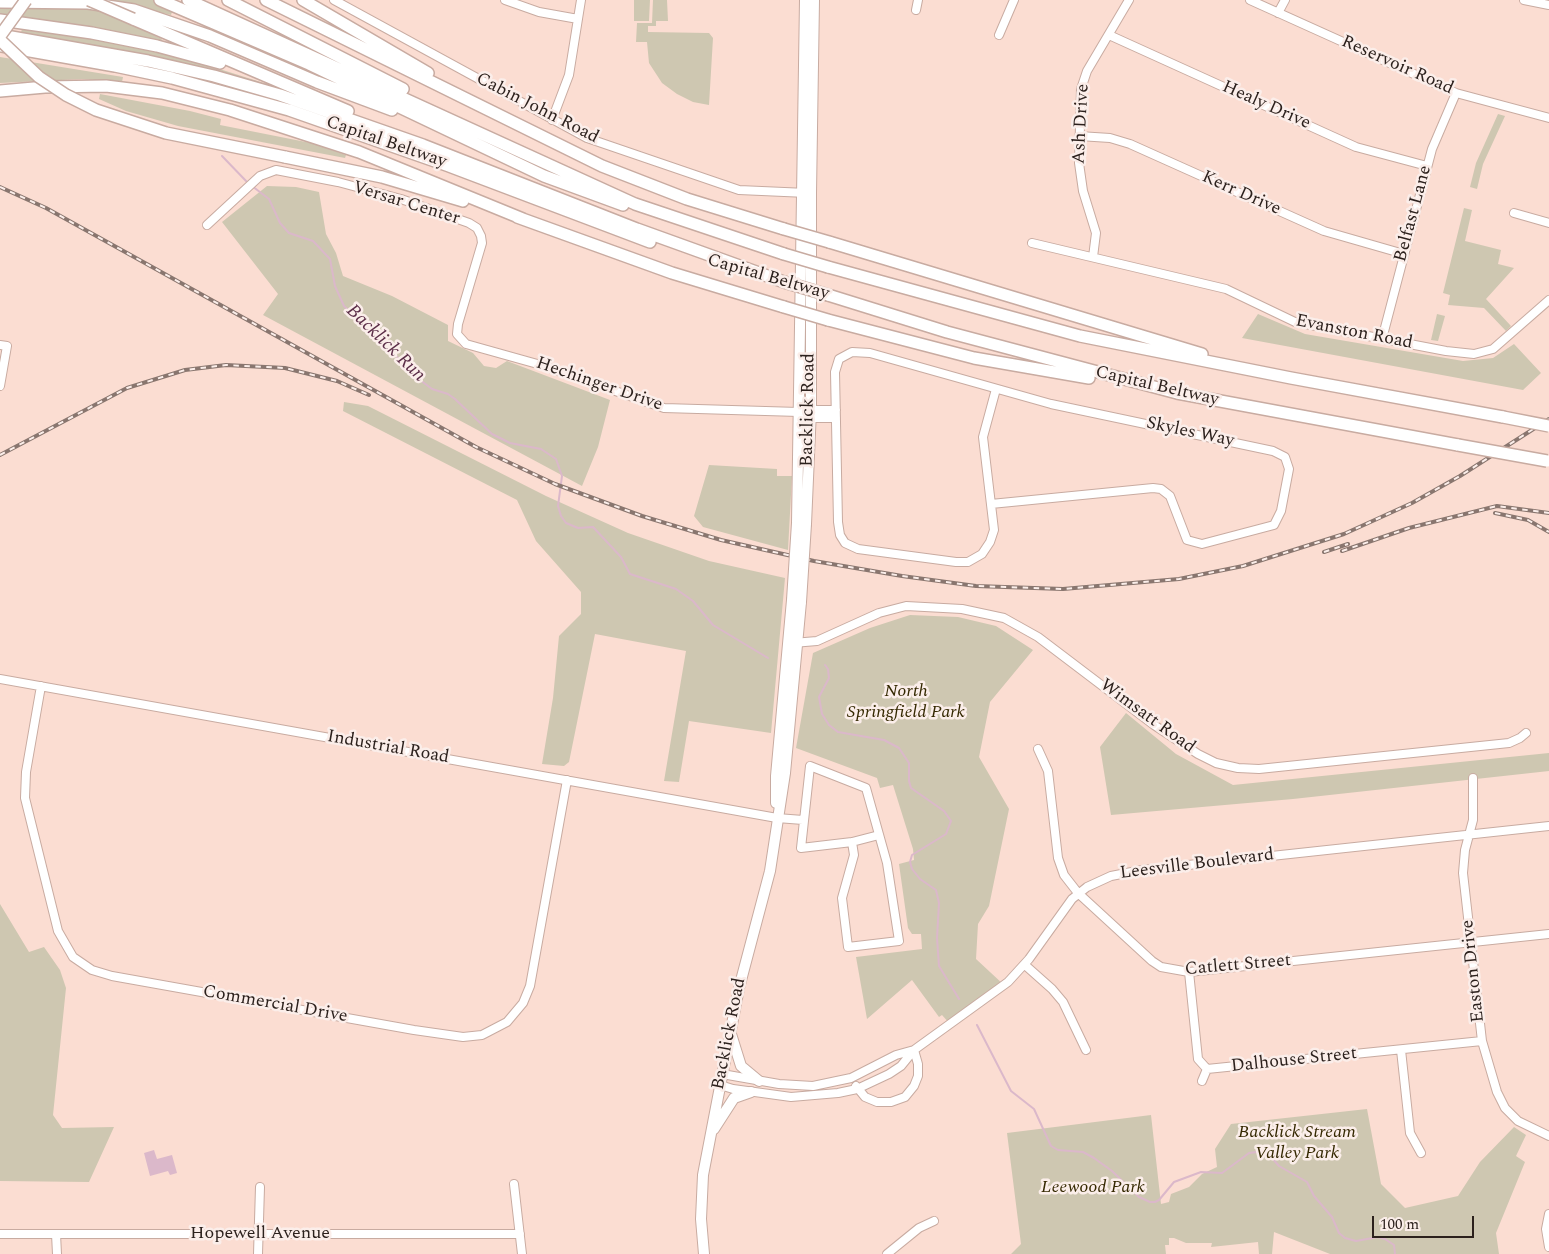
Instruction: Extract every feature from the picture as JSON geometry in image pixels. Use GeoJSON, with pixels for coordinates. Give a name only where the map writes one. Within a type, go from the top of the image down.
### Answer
{"type":"FeatureCollection","features":[{"type":"Feature","properties":{"kind":"highway"},"geometry":{"type":"LineString","coordinates":[[89,0],[423,145]]}},
{"type":"Feature","properties":{"kind":"highway"},"geometry":{"type":"LineString","coordinates":[[160,0],[301,60],[444,127],[461,137]]}},
{"type":"Feature","properties":{"kind":"highway","name":"Capital Beltway"},"geometry":{"type":"LineString","coordinates":[[188,0],[470,127],[634,204],[706,230],[828,267],[1080,336],[1549,426]]}},
{"type":"Feature","properties":{"kind":"highway"},"geometry":{"type":"LineString","coordinates":[[228,0],[381,77],[470,127]]}},
{"type":"Feature","properties":{"kind":"highway"},"geometry":{"type":"LineString","coordinates":[[266,0],[518,126],[602,166],[657,189],[1136,335],[1291,378]]}},
{"type":"Feature","properties":{"kind":"highway"},"geometry":{"type":"LineString","coordinates":[[303,0],[518,126]]}},
{"type":"Feature","properties":{"kind":"highway"},"geometry":{"type":"LineString","coordinates":[[0,2],[88,3],[121,7],[155,16],[210,36],[317,82],[461,137],[583,192],[706,230]]}},
{"type":"Feature","properties":{"kind":"highway"},"geometry":{"type":"LineString","coordinates":[[0,30],[23,5]]}},
{"type":"Feature","properties":{"kind":"highway"},"geometry":{"type":"LineString","coordinates":[[23,5],[0,35],[148,61],[214,76],[312,106],[423,145],[637,229],[784,282]]}},
{"type":"Feature","properties":{"kind":"highway"},"geometry":{"type":"LineString","coordinates":[[0,20],[69,29],[157,46],[283,83]]}},
{"type":"Feature","properties":{"kind":"highway"},"geometry":{"type":"LineString","coordinates":[[0,40],[39,77],[66,95],[96,110],[166,133],[411,184],[523,219]]}},
{"type":"Feature","properties":{"kind":"highway","name":"Capital Beltway"},"geometry":{"type":"LineString","coordinates":[[0,46],[115,66],[180,80],[289,110],[449,166],[614,230],[700,258],[947,332],[1177,393],[1548,462]]}},
{"type":"Feature","properties":{"kind":"highway"},"geometry":{"type":"LineString","coordinates":[[0,91],[45,87],[106,86],[162,93],[230,110],[368,155],[523,219],[672,273],[784,307],[974,358],[1177,393]]}},
{"type":"Feature","properties":{"kind":"main road","name":"Backlick Road"},"geometry":{"type":"LineString","coordinates":[[704,1254],[701,1197],[730,1030],[745,958],[770,872],[777,818],[776,776],[793,643],[811,414],[806,193],[805,0]]}},
{"type":"Feature","properties":{"kind":"main road","name":"Backlick Road"},"geometry":{"type":"LineString","coordinates":[[802,523],[799,412],[814,0]]}},
{"type":"Feature","properties":{"kind":"main road"},"geometry":{"type":"LineString","coordinates":[[730,1030],[740,1066],[759,1081]]}},
{"type":"Feature","properties":{"kind":"main road"},"geometry":{"type":"LineString","coordinates":[[711,1134],[734,1098],[751,1092]]}},
{"type":"Feature","properties":{"kind":"street","name":"Cabin John Road"},"geometry":{"type":"LineString","coordinates":[[334,0],[588,138],[733,189],[748,192],[806,193]]}},
{"type":"Feature","properties":{"kind":"street"},"geometry":{"type":"LineString","coordinates":[[505,0],[539,12],[578,18]]}},
{"type":"Feature","properties":{"kind":"street"},"geometry":{"type":"LineString","coordinates":[[552,120],[570,76],[581,0]]}},
{"type":"Feature","properties":{"kind":"street"},"geometry":{"type":"LineString","coordinates":[[916,10],[918,0]]}},
{"type":"Feature","properties":{"kind":"street"},"geometry":{"type":"LineString","coordinates":[[999,35],[1014,0]]}},
{"type":"Feature","properties":{"kind":"street","name":"Ash Drive"},"geometry":{"type":"LineString","coordinates":[[1092,257],[1096,233],[1081,180],[1079,136],[1082,83],[1129,0]]}},
{"type":"Feature","properties":{"kind":"street","name":"Reservoir Road"},"geometry":{"type":"LineString","coordinates":[[1250,0],[1456,94],[1549,118]]}},
{"type":"Feature","properties":{"kind":"street"},"geometry":{"type":"LineString","coordinates":[[1278,13],[1284,0]]}},
{"type":"Feature","properties":{"kind":"street"},"geometry":{"type":"LineString","coordinates":[[1524,0],[1549,5]]}},
{"type":"Feature","properties":{"kind":"street","name":"Healy Drive"},"geometry":{"type":"LineString","coordinates":[[1109,35],[1356,147],[1427,166]]}},
{"type":"Feature","properties":{"kind":"street","name":"Belfast Lane"},"geometry":{"type":"LineString","coordinates":[[1382,339],[1432,149],[1456,94]]}},
{"type":"Feature","properties":{"kind":"street","name":"Kerr Drive"},"geometry":{"type":"LineString","coordinates":[[1079,136],[1110,138],[1130,144],[1324,232],[1404,254]]}},
{"type":"Feature","properties":{"kind":"street","name":"Versar Center"},"geometry":{"type":"LineString","coordinates":[[207,226],[267,172],[284,171],[401,200],[469,223],[477,228],[482,243],[466,292],[457,334],[466,344],[490,351]]}},
{"type":"Feature","properties":{"kind":"street"},"geometry":{"type":"LineString","coordinates":[[1514,213],[1549,223]]}},
{"type":"Feature","properties":{"kind":"street","name":"Evanston Road"},"geometry":{"type":"LineString","coordinates":[[1032,243],[1226,289],[1295,322],[1446,351],[1484,352],[1500,344],[1549,300]]}},
{"type":"Feature","properties":{"kind":"street"},"geometry":{"type":"LineString","coordinates":[[0,386],[4,346]]}},
{"type":"Feature","properties":{"kind":"street","name":"Hechinger Drive"},"geometry":{"type":"LineString","coordinates":[[490,351],[541,365],[664,408],[799,412]]}},
{"type":"Feature","properties":{"kind":"street","name":"Skyles Way"},"geometry":{"type":"LineString","coordinates":[[836,414],[836,365],[842,356],[852,352],[870,353],[1051,404],[1280,453],[1287,460],[1289,469],[1281,511],[1274,525],[1202,544],[1187,540],[1170,496],[1161,489],[1153,488],[991,504]]}},
{"type":"Feature","properties":{"kind":"street"},"geometry":{"type":"LineString","coordinates":[[799,412],[836,414],[838,522],[842,539],[849,545],[867,550],[968,562],[982,554],[990,542],[994,530],[983,437],[996,389]]}},
{"type":"Feature","properties":{"kind":"street","name":"Wimsatt Road"},"geometry":{"type":"LineString","coordinates":[[793,643],[826,638],[879,613],[906,606],[962,608],[1004,618],[1038,637],[1154,725],[1198,754],[1216,763],[1238,768],[1259,769],[1509,743],[1526,733]]}},
{"type":"Feature","properties":{"kind":"street","name":"Industrial Road"},"geometry":{"type":"LineString","coordinates":[[0,679],[777,818],[803,820]]}},
{"type":"Feature","properties":{"kind":"street","name":"Commercial Drive"},"geometry":{"type":"LineString","coordinates":[[41,686],[26,772],[25,798],[58,931],[74,958],[92,970],[112,976],[414,1030],[463,1038],[482,1035],[507,1022],[523,1003],[530,986],[567,780]]}},
{"type":"Feature","properties":{"kind":"street","name":"Catlett Street"},"geometry":{"type":"LineString","coordinates":[[1038,750],[1048,772],[1060,865],[1069,885],[1152,961],[1172,971],[1189,972],[1549,934]]}},
{"type":"Feature","properties":{"kind":"street"},"geometry":{"type":"LineString","coordinates":[[852,842],[854,855],[842,898],[848,947],[899,941],[887,863],[866,788],[810,766],[801,848],[852,842],[879,835]]}},
{"type":"Feature","properties":{"kind":"street","name":"Easton Drive"},"geometry":{"type":"LineString","coordinates":[[1473,778],[1473,820],[1463,873],[1482,1041],[1497,1092],[1505,1108],[1518,1121],[1549,1136]]}},
{"type":"Feature","properties":{"kind":"street","name":"Leesville Boulevard"},"geometry":{"type":"LineString","coordinates":[[720,1085],[751,1092],[806,1097],[857,1089],[901,1066],[914,1050],[995,993],[1025,965],[1056,920],[1078,893],[1102,879],[1128,872],[1549,826]]}},
{"type":"Feature","properties":{"kind":"street"},"geometry":{"type":"LineString","coordinates":[[1025,965],[1052,989],[1063,1002],[1086,1050]]}},
{"type":"Feature","properties":{"kind":"street","name":"Dalhouse Street"},"geometry":{"type":"LineString","coordinates":[[1189,972],[1198,1059],[1206,1069],[1482,1041]]}},
{"type":"Feature","properties":{"kind":"street"},"geometry":{"type":"LineString","coordinates":[[851,1078],[857,1089],[868,1099],[877,1102],[891,1102],[905,1097],[914,1086],[918,1076],[918,1064],[914,1050]]}},
{"type":"Feature","properties":{"kind":"street","name":"Leesville Boulevard"},"geometry":{"type":"LineString","coordinates":[[722,1074],[800,1086],[851,1078],[896,1055],[914,1050]]}},
{"type":"Feature","properties":{"kind":"street"},"geometry":{"type":"LineString","coordinates":[[1401,1050],[1410,1133],[1421,1153]]}},
{"type":"Feature","properties":{"kind":"street"},"geometry":{"type":"LineString","coordinates":[[1202,1080],[1206,1069]]}},
{"type":"Feature","properties":{"kind":"street"},"geometry":{"type":"LineString","coordinates":[[514,1184],[522,1254]]}},
{"type":"Feature","properties":{"kind":"street"},"geometry":{"type":"LineString","coordinates":[[258,1254],[260,1187]]}},
{"type":"Feature","properties":{"kind":"street"},"geometry":{"type":"LineString","coordinates":[[1549,1214],[1546,1229],[1549,1247]]}},
{"type":"Feature","properties":{"kind":"street"},"geometry":{"type":"LineString","coordinates":[[887,1254],[919,1228],[934,1221]]}},
{"type":"Feature","properties":{"kind":"street","name":"Hopewell Avenue"},"geometry":{"type":"LineString","coordinates":[[0,1234],[520,1234]]}},
{"type":"Feature","properties":{"kind":"street"},"geometry":{"type":"LineString","coordinates":[[56,1234],[58,1254]]}},
{"type":"Feature","properties":{"kind":"green space"},"geometry":{"type":"Polygon","coordinates":[[[110,0],[159,0],[157,6],[172,12],[171,15],[110,0]]]}},
{"type":"Feature","properties":{"kind":"green space"},"geometry":{"type":"Polygon","coordinates":[[[634,0],[650,0],[649,21],[634,21],[634,0]]]}},
{"type":"Feature","properties":{"kind":"green space"},"geometry":{"type":"Polygon","coordinates":[[[653,0],[667,0],[668,21],[656,21],[656,26],[648,26],[648,32],[709,33],[713,38],[709,105],[693,102],[677,94],[662,83],[649,63],[647,42],[636,42],[637,23],[652,23],[653,0]]]}},
{"type":"Feature","properties":{"kind":"green space"},"geometry":{"type":"Polygon","coordinates":[[[0,7],[80,7],[129,13],[128,23],[162,39],[160,42],[98,29],[0,15],[0,7]]]}},
{"type":"Feature","properties":{"kind":"green space"},"geometry":{"type":"Polygon","coordinates":[[[22,28],[132,46],[191,60],[270,85],[270,89],[21,33],[22,28]]]}},
{"type":"Feature","properties":{"kind":"green space"},"geometry":{"type":"Polygon","coordinates":[[[0,57],[123,77],[122,82],[82,79],[0,83],[0,57]]]}},
{"type":"Feature","properties":{"kind":"green space"},"geometry":{"type":"Polygon","coordinates":[[[100,94],[190,111],[221,119],[220,125],[311,143],[346,155],[345,158],[178,126],[126,111],[99,99],[100,94]]]}},
{"type":"Feature","properties":{"kind":"green space"},"geometry":{"type":"Polygon","coordinates":[[[1498,114],[1505,116],[1483,164],[1477,189],[1470,187],[1476,163],[1498,114]]]}},
{"type":"Feature","properties":{"kind":"green space"},"geometry":{"type":"Polygon","coordinates":[[[267,186],[296,187],[319,192],[326,234],[336,253],[343,276],[392,296],[448,325],[448,341],[473,353],[484,366],[496,368],[507,361],[610,400],[598,447],[582,486],[263,315],[278,294],[222,222],[267,186]]]}},
{"type":"Feature","properties":{"kind":"green space"},"geometry":{"type":"Polygon","coordinates":[[[1464,208],[1472,210],[1465,241],[1501,250],[1498,264],[1514,268],[1486,299],[1511,326],[1506,331],[1484,308],[1448,305],[1450,295],[1443,293],[1464,208]]]}},
{"type":"Feature","properties":{"kind":"green space"},"geometry":{"type":"Polygon","coordinates":[[[1258,314],[1305,334],[1463,361],[1493,358],[1514,344],[1541,373],[1523,390],[1242,338],[1258,314]]]}},
{"type":"Feature","properties":{"kind":"green space"},"geometry":{"type":"Polygon","coordinates":[[[1437,314],[1445,316],[1438,341],[1431,340],[1437,314]]]}},
{"type":"Feature","properties":{"kind":"green space"},"geometry":{"type":"Polygon","coordinates":[[[344,402],[368,406],[546,496],[628,533],[709,561],[785,578],[771,733],[689,721],[679,782],[664,781],[686,651],[595,634],[569,762],[564,766],[542,764],[553,698],[559,636],[581,614],[581,592],[536,541],[517,500],[343,411],[344,402]]]}},
{"type":"Feature","properties":{"kind":"green space"},"geometry":{"type":"Polygon","coordinates":[[[709,465],[777,469],[777,476],[792,476],[788,550],[703,527],[694,516],[709,465]]]}},
{"type":"Feature","properties":{"kind":"green space","name":"North Springfield Park"},"geometry":{"type":"Polygon","coordinates":[[[910,615],[958,617],[996,626],[1033,650],[990,702],[979,757],[1009,809],[989,906],[978,924],[976,959],[1004,985],[950,1024],[942,1015],[939,1017],[912,980],[867,1019],[856,957],[922,949],[921,934],[912,934],[908,928],[899,864],[914,860],[913,849],[893,785],[880,788],[877,778],[796,748],[813,653],[870,628],[910,615]]]}},
{"type":"Feature","properties":{"kind":"green space"},"geometry":{"type":"Polygon","coordinates":[[[1126,713],[1176,754],[1233,785],[1549,753],[1549,771],[1293,799],[1111,815],[1100,747],[1126,713]]]}},
{"type":"Feature","properties":{"kind":"green space"},"geometry":{"type":"Polygon","coordinates":[[[0,904],[29,952],[44,947],[60,970],[66,988],[53,1115],[62,1128],[114,1127],[89,1182],[0,1181],[0,904]]]}},
{"type":"Feature","properties":{"kind":"green space"},"geometry":{"type":"Polygon","coordinates":[[[1367,1109],[1381,1184],[1405,1208],[1458,1196],[1480,1162],[1514,1127],[1526,1135],[1516,1156],[1525,1162],[1496,1233],[1499,1254],[1330,1254],[1274,1232],[1272,1254],[1259,1254],[1258,1242],[1211,1247],[1212,1243],[1186,1243],[1169,1238],[1169,1245],[1165,1245],[1166,1254],[1011,1254],[1021,1244],[1007,1133],[1151,1115],[1161,1204],[1169,1202],[1171,1194],[1189,1187],[1202,1174],[1217,1167],[1215,1149],[1231,1124],[1367,1109]]]}},
{"type":"Feature","properties":{"kind":"shaded area"},"geometry":{"type":"Polygon","coordinates":[[[154,1150],[157,1159],[172,1155],[177,1173],[170,1175],[168,1171],[150,1176],[144,1153],[154,1150]]]}},
{"type":"Feature","properties":{"kind":"waterway","name":"Backlick Run"},"geometry":{"type":"LineString","coordinates":[[222,156],[248,183]]}},
{"type":"Feature","properties":{"kind":"waterway","name":"Backlick Run"},"geometry":{"type":"LineString","coordinates":[[252,186],[269,199],[280,223],[289,233],[313,241],[330,259],[335,286],[344,306],[355,317],[377,331],[407,370],[432,389],[448,394],[455,399],[492,434],[510,443],[541,449],[556,459],[562,476],[558,506],[561,516],[566,523],[578,528],[593,527],[621,557],[630,574],[676,589],[693,601],[713,625],[768,658]]}},
{"type":"Feature","properties":{"kind":"waterway","name":"Backlick Run"},"geometry":{"type":"LineString","coordinates":[[825,665],[828,669],[829,678],[819,697],[822,714],[829,725],[838,732],[884,740],[899,748],[909,763],[911,788],[944,811],[951,821],[946,834],[912,855],[910,862],[912,869],[920,879],[936,890],[939,903],[937,938],[939,966],[959,999]]}},
{"type":"Feature","properties":{"kind":"waterway","name":"Backlick Run"},"geometry":{"type":"LineString","coordinates":[[977,1025],[1011,1091],[1034,1109],[1051,1146],[1058,1150],[1083,1152],[1094,1158],[1112,1171],[1139,1197],[1155,1202],[1159,1200],[1174,1182],[1201,1172],[1222,1173],[1249,1153],[1257,1152],[1272,1158],[1279,1166],[1307,1182],[1314,1196],[1332,1217],[1339,1233],[1345,1238],[1356,1241],[1378,1237],[1385,1239],[1394,1245],[1395,1254]]}},
{"type":"Feature","properties":{"kind":"railway"},"geometry":{"type":"LineString","coordinates":[[0,187],[46,208],[476,447],[555,484],[642,516],[721,540],[814,561],[902,576],[976,586],[1063,589],[1179,579],[1243,566],[1344,534],[1412,503],[1460,476],[1549,419]]}},
{"type":"Feature","properties":{"kind":"railway"},"geometry":{"type":"LineString","coordinates":[[0,455],[127,388],[185,370],[226,365],[285,368],[337,381],[369,395]]}},
{"type":"Feature","properties":{"kind":"railway"},"geometry":{"type":"LineString","coordinates":[[1342,551],[1409,528],[1497,506],[1549,513]]}},
{"type":"Feature","properties":{"kind":"railway"},"geometry":{"type":"LineString","coordinates":[[1495,513],[1528,520],[1549,532]]}},
{"type":"Feature","properties":{"kind":"railway"},"geometry":{"type":"LineString","coordinates":[[1324,552],[1348,544]]}},
{"type":"Feature","properties":{"kind":"park label","name":"Backlick Stream Valley Park"},"geometry":{"type":"Point","coordinates":[1297,1143]}},
{"type":"Feature","properties":{"kind":"park label","name":"Leewood Park"},"geometry":{"type":"Point","coordinates":[1093,1188]}}]}
